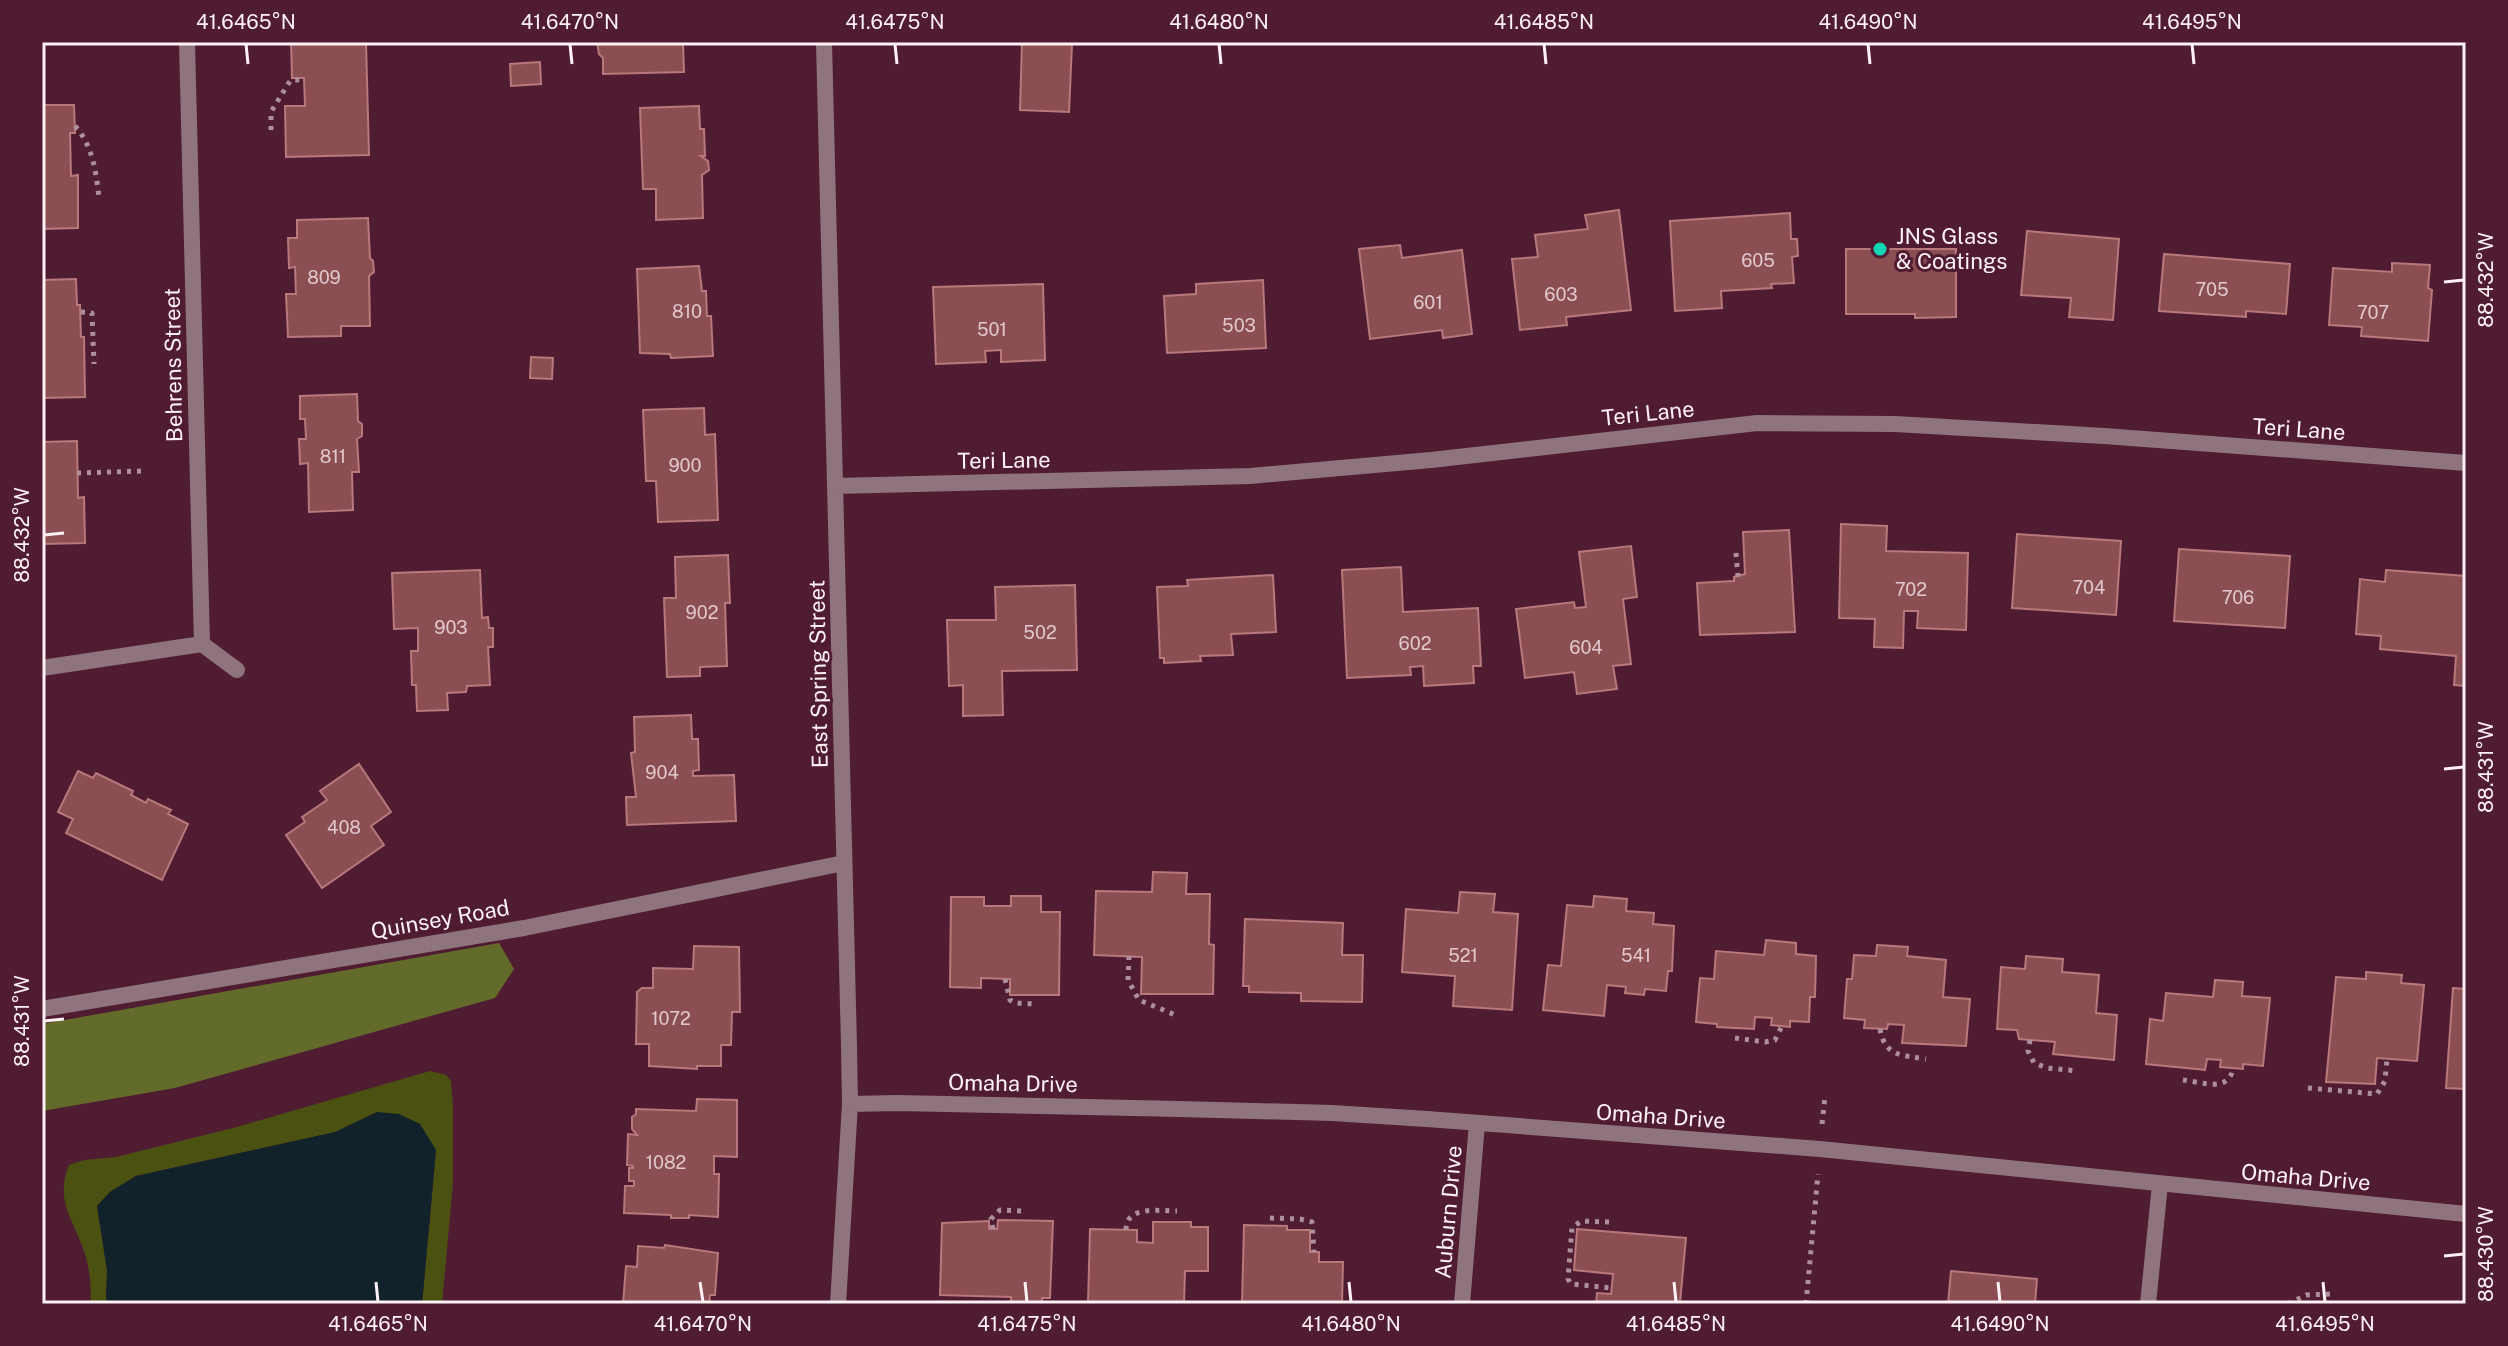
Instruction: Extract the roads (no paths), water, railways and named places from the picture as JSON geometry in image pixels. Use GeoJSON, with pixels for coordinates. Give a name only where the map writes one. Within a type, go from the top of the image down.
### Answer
{"type":"FeatureCollection","features":[{"type":"Feature","properties":{"kind":"street","name":"Behrens Street"},"geometry":{"type":"LineString","coordinates":[[187,42],[202,644]]}},
{"type":"Feature","properties":{"kind":"street","name":"East Spring Street"},"geometry":{"type":"LineString","coordinates":[[824,42],[850,1104],[838,1304]]}},
{"type":"Feature","properties":{"kind":"street","name":"Teri Lane"},"geometry":{"type":"LineString","coordinates":[[835,486],[1250,476],[1431,460],[1757,423],[1895,424],[2466,463]]}},
{"type":"Feature","properties":{"kind":"street"},"geometry":{"type":"LineString","coordinates":[[42,668],[202,644],[237,670]]}},
{"type":"Feature","properties":{"kind":"street","name":"Quinsey Road"},"geometry":{"type":"LineString","coordinates":[[42,1009],[524,928],[844,863]]}},
{"type":"Feature","properties":{"kind":"street","name":"Omaha Drive"},"geometry":{"type":"LineString","coordinates":[[850,1104],[1332,1113],[1820,1149],[2466,1214]]}},
{"type":"Feature","properties":{"kind":"street","name":"Auburn Drive"},"geometry":{"type":"LineString","coordinates":[[1462,1304],[1477,1123]]}},
{"type":"Feature","properties":{"kind":"street"},"geometry":{"type":"LineString","coordinates":[[2148,1304],[2160,1184]]}},
{"type":"Feature","properties":{"kind":"water"},"geometry":{"type":"Polygon","coordinates":[[[377,1112],[399,1114],[420,1124],[436,1150],[422,1304],[106,1304],[107,1270],[97,1206],[110,1192],[136,1176],[335,1132],[377,1112]]]}},
{"type":"Feature","properties":{"kind":"place","name":"JNS Glass & Coatings"},"geometry":{"type":"Point","coordinates":[1880,249]}}]}
